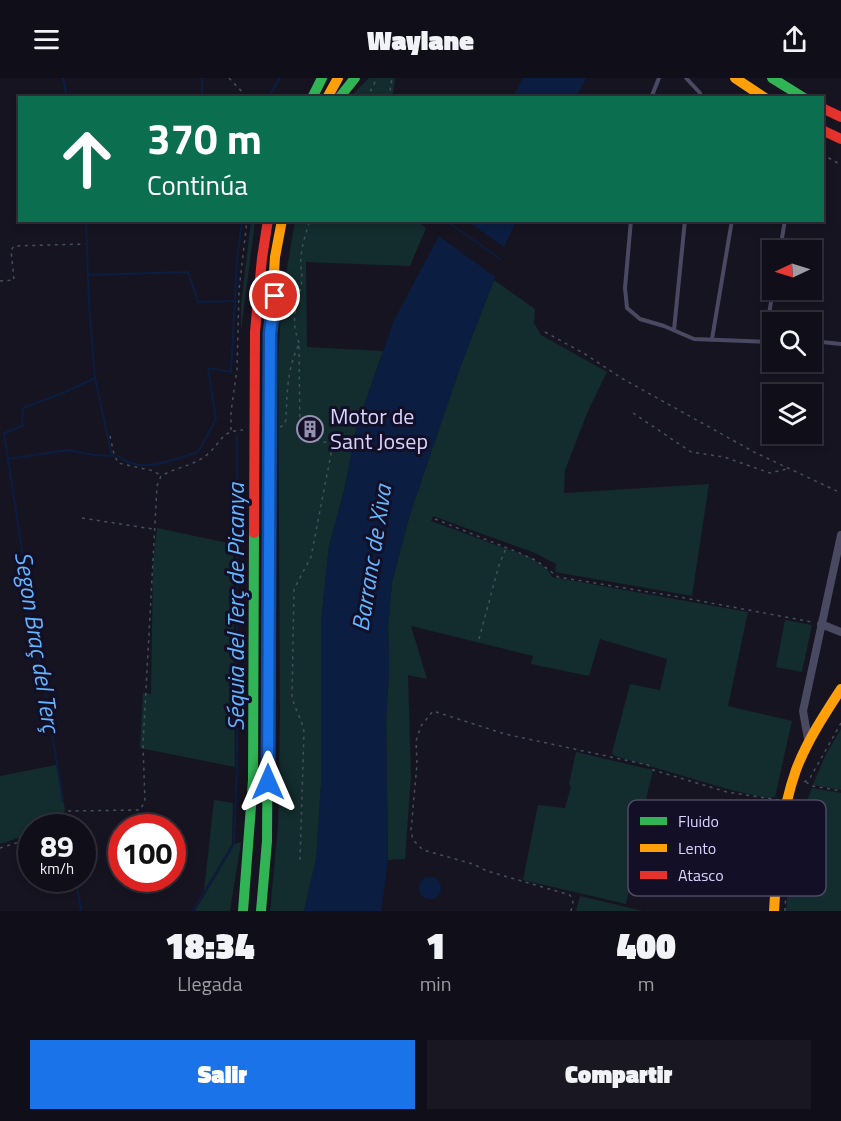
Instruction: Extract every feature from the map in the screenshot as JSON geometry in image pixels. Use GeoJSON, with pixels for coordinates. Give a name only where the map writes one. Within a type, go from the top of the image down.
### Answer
{"type":"FeatureCollection","features":[{"type":"Feature","properties":{"kind":"main road"},"geometry":{"type":"LineString","coordinates":[[313,96],[322,78]]}},
{"type":"Feature","properties":{"kind":"main road"},"geometry":{"type":"LineString","coordinates":[[328,96],[338,78]]}},
{"type":"Feature","properties":{"kind":"main road"},"geometry":{"type":"LineString","coordinates":[[341,96],[355,78]]}},
{"type":"Feature","properties":{"kind":"main road"},"geometry":{"type":"LineString","coordinates":[[735,78],[762,96]]}},
{"type":"Feature","properties":{"kind":"main road"},"geometry":{"type":"LineString","coordinates":[[772,78],[801,96]]}},
{"type":"Feature","properties":{"kind":"main road"},"geometry":{"type":"LineString","coordinates":[[824,109],[841,117]]}},
{"type":"Feature","properties":{"kind":"main road"},"geometry":{"type":"LineString","coordinates":[[824,131],[841,139]]}},
{"type":"Feature","properties":{"kind":"main road"},"geometry":{"type":"LineString","coordinates":[[243,911],[253,780],[255,332],[268,222]]}},
{"type":"Feature","properties":{"kind":"main road"},"geometry":{"type":"LineString","coordinates":[[261,911],[267,841],[268,782],[270,333],[275,257],[282,222]]}},
{"type":"Feature","properties":{"kind":"main road"},"geometry":{"type":"LineString","coordinates":[[270,333],[287,222]]}},
{"type":"Feature","properties":{"kind":"main road"},"geometry":{"type":"LineString","coordinates":[[787,800],[797,764],[808,740],[822,714],[841,689]]}},
{"type":"Feature","properties":{"kind":"main road"},"geometry":{"type":"LineString","coordinates":[[774,911],[775,896]]}},
{"type":"Feature","properties":{"kind":"street"},"geometry":{"type":"LineString","coordinates":[[808,740],[803,711],[841,535]]}},
{"type":"Feature","properties":{"kind":"street"},"geometry":{"type":"LineString","coordinates":[[821,624],[841,632]]}},
{"type":"Feature","properties":{"kind":"lane"},"geometry":{"type":"LineString","coordinates":[[652,96],[659,78]]}},
{"type":"Feature","properties":{"kind":"lane"},"geometry":{"type":"LineString","coordinates":[[686,78],[699,95]]}},
{"type":"Feature","properties":{"kind":"lane"},"geometry":{"type":"LineString","coordinates":[[631,222],[625,288],[627,308],[640,319],[694,339],[762,342]]}},
{"type":"Feature","properties":{"kind":"lane"},"geometry":{"type":"LineString","coordinates":[[674,330],[685,222]]}},
{"type":"Feature","properties":{"kind":"lane"},"geometry":{"type":"LineString","coordinates":[[712,339],[732,222]]}},
{"type":"Feature","properties":{"kind":"lane"},"geometry":{"type":"LineString","coordinates":[[782,240],[785,222]]}},
{"type":"Feature","properties":{"kind":"lane"},"geometry":{"type":"LineString","coordinates":[[822,341],[841,344]]}},
{"type":"Feature","properties":{"kind":"path"},"geometry":{"type":"LineString","coordinates":[[229,78],[246,96]]}},
{"type":"Feature","properties":{"kind":"path"},"geometry":{"type":"LineString","coordinates":[[368,96],[377,78]]}},
{"type":"Feature","properties":{"kind":"path"},"geometry":{"type":"LineString","coordinates":[[389,96],[392,78]]}},
{"type":"Feature","properties":{"kind":"path"},"geometry":{"type":"LineString","coordinates":[[824,155],[841,165]]}},
{"type":"Feature","properties":{"kind":"path"},"geometry":{"type":"LineString","coordinates":[[231,431],[231,412],[237,369],[239,290],[247,222]]}},
{"type":"Feature","properties":{"kind":"path"},"geometry":{"type":"LineString","coordinates":[[300,860],[304,732],[302,721],[294,709],[292,697],[294,589],[311,557],[331,454],[328,443],[303,437],[300,433],[299,344],[294,330],[293,313],[300,292],[301,258],[310,222]]}},
{"type":"Feature","properties":{"kind":"path"},"geometry":{"type":"LineString","coordinates":[[0,281],[14,280],[11,250],[14,246],[85,244]]}},
{"type":"Feature","properties":{"kind":"path"},"geometry":{"type":"LineString","coordinates":[[545,332],[585,354],[623,379],[754,452],[841,493]]}},
{"type":"Feature","properties":{"kind":"path"},"geometry":{"type":"LineString","coordinates":[[279,427],[284,425],[286,420],[288,377],[291,360],[299,344]]}},
{"type":"Feature","properties":{"kind":"path"},"geometry":{"type":"LineString","coordinates":[[633,413],[691,452],[724,457],[770,473],[788,468]]}},
{"type":"Feature","properties":{"kind":"path"},"geometry":{"type":"LineString","coordinates":[[67,814],[67,812],[140,810],[145,801],[143,745],[157,486],[161,476],[169,471],[194,464],[209,453],[221,437],[231,431],[244,429]]}},
{"type":"Feature","properties":{"kind":"path"},"geometry":{"type":"LineString","coordinates":[[110,436],[118,463],[154,471],[161,476]]}},
{"type":"Feature","properties":{"kind":"path"},"geometry":{"type":"LineString","coordinates":[[82,518],[154,529]]}},
{"type":"Feature","properties":{"kind":"path"},"geometry":{"type":"LineString","coordinates":[[435,519],[537,561],[551,574],[558,577],[821,624]]}},
{"type":"Feature","properties":{"kind":"path"},"geometry":{"type":"LineString","coordinates":[[480,639],[499,565],[506,548]]}},
{"type":"Feature","properties":{"kind":"path"},"geometry":{"type":"LineString","coordinates":[[571,911],[573,903],[570,895],[487,872],[473,864],[423,850],[413,840],[411,830],[417,764],[416,741],[421,726],[433,711],[505,734],[648,765],[653,770],[727,792],[774,800]]}},
{"type":"Feature","properties":{"kind":"path"},"geometry":{"type":"LineString","coordinates":[[801,783],[810,778],[841,723]]}},
{"type":"Feature","properties":{"kind":"path"},"geometry":{"type":"LineString","coordinates":[[806,782],[812,786],[841,791]]}},
{"type":"Feature","properties":{"kind":"path"},"geometry":{"type":"LineString","coordinates":[[0,848],[18,842]]}},
{"type":"Feature","properties":{"kind":"path"},"geometry":{"type":"LineString","coordinates":[[785,911],[786,896]]}},
{"type":"Feature","properties":{"kind":"green space"},"geometry":{"type":"Polygon","coordinates":[[[369,78],[395,78],[393,96],[351,96],[369,78]]]}},
{"type":"Feature","properties":{"kind":"green space"},"geometry":{"type":"Polygon","coordinates":[[[251,222],[255,222],[241,332],[241,304],[251,222]]]}},
{"type":"Feature","properties":{"kind":"green space"},"geometry":{"type":"Polygon","coordinates":[[[295,222],[418,222],[426,228],[410,266],[306,262],[307,347],[383,351],[357,426],[344,491],[329,546],[321,622],[321,785],[316,860],[304,911],[270,911],[278,826],[280,713],[278,359],[282,297],[295,222]]]}},
{"type":"Feature","properties":{"kind":"green space"},"geometry":{"type":"Polygon","coordinates":[[[494,280],[535,309],[534,323],[541,335],[607,372],[588,411],[565,470],[564,493],[709,484],[692,596],[555,572],[556,564],[535,553],[433,516],[431,521],[532,558],[548,570],[552,577],[748,612],[728,706],[792,721],[775,797],[767,798],[731,790],[615,756],[612,753],[630,684],[660,690],[667,659],[600,639],[589,676],[531,664],[533,656],[411,626],[427,679],[408,675],[411,776],[405,859],[388,860],[386,721],[389,671],[388,626],[392,582],[410,514],[462,362],[494,280]]]}},
{"type":"Feature","properties":{"kind":"green space"},"geometry":{"type":"Polygon","coordinates":[[[157,528],[233,544],[235,767],[140,748],[143,693],[151,694],[153,564],[157,528]]]}},
{"type":"Feature","properties":{"kind":"green space"},"geometry":{"type":"Polygon","coordinates":[[[785,620],[812,625],[802,672],[776,667],[785,620]]]}},
{"type":"Feature","properties":{"kind":"green space"},"geometry":{"type":"Polygon","coordinates":[[[841,729],[841,790],[813,785],[825,756],[841,729]]]}},
{"type":"Feature","properties":{"kind":"green space"},"geometry":{"type":"Polygon","coordinates":[[[576,752],[653,770],[646,800],[628,800],[628,895],[626,904],[523,880],[538,805],[565,808],[571,787],[569,784],[576,752]]]}},
{"type":"Feature","properties":{"kind":"green space"},"geometry":{"type":"Polygon","coordinates":[[[56,765],[64,814],[18,814],[18,838],[0,844],[0,776],[56,765]]]}},
{"type":"Feature","properties":{"kind":"green space"},"geometry":{"type":"Polygon","coordinates":[[[812,788],[841,793],[841,911],[786,911],[787,896],[826,896],[826,800],[807,800],[812,788]]]}},
{"type":"Feature","properties":{"kind":"green space"},"geometry":{"type":"Polygon","coordinates":[[[214,800],[233,803],[232,844],[204,891],[214,800]]]}},
{"type":"Feature","properties":{"kind":"green space"},"geometry":{"type":"Polygon","coordinates":[[[241,842],[230,911],[195,911],[235,844],[241,842]]]}},
{"type":"Feature","properties":{"kind":"green space"},"geometry":{"type":"Polygon","coordinates":[[[580,896],[643,911],[576,911],[580,896]]]}},
{"type":"Feature","properties":{"kind":"water"},"geometry":{"type":"Polygon","coordinates":[[[523,78],[586,78],[577,96],[514,96],[523,78]]]}},
{"type":"Feature","properties":{"kind":"water","name":"Barranc de Xiva"},"geometry":{"type":"Polygon","coordinates":[[[446,222],[516,222],[462,362],[410,514],[392,582],[388,626],[389,671],[386,721],[388,860],[381,911],[304,911],[316,860],[321,785],[321,622],[329,546],[344,491],[357,426],[394,320],[446,222]]]}},
{"type":"Feature","properties":{"kind":"water"},"geometry":{"type":"Polygon","coordinates":[[[430,877],[438,880],[441,888],[438,896],[430,899],[422,896],[419,888],[422,880],[430,877]]]}},
{"type":"Feature","properties":{"kind":"pier"},"geometry":{"type":"Polygon","coordinates":[[[443,222],[447,222],[503,262],[498,279],[436,234],[443,222]]]}},
{"type":"Feature","properties":{"kind":"pier"},"geometry":{"type":"Polygon","coordinates":[[[449,222],[468,222],[507,249],[503,260],[449,222]]]}},
{"type":"Feature","properties":{"kind":"waterway","name":"Segon Braç del Terç"},"geometry":{"type":"LineString","coordinates":[[63,78],[67,96]]}},
{"type":"Feature","properties":{"kind":"waterway"},"geometry":{"type":"LineString","coordinates":[[202,78],[202,96]]}},
{"type":"Feature","properties":{"kind":"waterway","name":"Séquia del Terç de Picanya"},"geometry":{"type":"LineString","coordinates":[[269,96],[280,78]]}},
{"type":"Feature","properties":{"kind":"waterway","name":"Segon Braç del Terç"},"geometry":{"type":"LineString","coordinates":[[63,801],[42,670],[30,626],[29,596],[4,433],[22,426],[23,408],[95,378],[86,222]]}},
{"type":"Feature","properties":{"kind":"waterway"},"geometry":{"type":"LineString","coordinates":[[118,456],[127,462],[147,465],[167,462],[198,452],[216,419],[208,368],[231,372],[237,261],[242,222]]}},
{"type":"Feature","properties":{"kind":"waterway"},"geometry":{"type":"LineString","coordinates":[[88,275],[188,272],[198,302],[235,301]]}},
{"type":"Feature","properties":{"kind":"waterway"},"geometry":{"type":"LineString","coordinates":[[95,378],[112,456]]}},
{"type":"Feature","properties":{"kind":"waterway","name":"Séquia del Terç de Picanya"},"geometry":{"type":"LineString","coordinates":[[193,911],[234,844],[237,767],[237,436]]}},
{"type":"Feature","properties":{"kind":"waterway"},"geometry":{"type":"LineString","coordinates":[[8,459],[68,450],[113,456]]}},
{"type":"Feature","properties":{"kind":"waterway","name":"Segon Braç del Terç"},"geometry":{"type":"LineString","coordinates":[[78,892],[81,911]]}},
{"type":"Feature","properties":{"kind":"traffic: fast"},"geometry":{"type":"LineString","coordinates":[[313,96],[322,78]]}},
{"type":"Feature","properties":{"kind":"traffic: fast"},"geometry":{"type":"LineString","coordinates":[[341,96],[355,78]]}},
{"type":"Feature","properties":{"kind":"traffic: fast"},"geometry":{"type":"LineString","coordinates":[[772,78],[801,96]]}},
{"type":"Feature","properties":{"kind":"traffic: fast"},"geometry":{"type":"LineString","coordinates":[[243,911],[253,780],[254,533]]}},
{"type":"Feature","properties":{"kind":"traffic: fast"},"geometry":{"type":"LineString","coordinates":[[261,911],[267,841],[269,555]]}},
{"type":"Feature","properties":{"kind":"traffic: slow"},"geometry":{"type":"LineString","coordinates":[[328,96],[338,78]]}},
{"type":"Feature","properties":{"kind":"traffic: slow"},"geometry":{"type":"LineString","coordinates":[[735,78],[762,96]]}},
{"type":"Feature","properties":{"kind":"traffic: slow"},"geometry":{"type":"LineString","coordinates":[[269,555],[270,333],[275,257],[282,222]]}},
{"type":"Feature","properties":{"kind":"traffic: slow"},"geometry":{"type":"LineString","coordinates":[[787,800],[805,749],[841,689]]}},
{"type":"Feature","properties":{"kind":"traffic: slow"},"geometry":{"type":"LineString","coordinates":[[774,911],[775,896]]}},
{"type":"Feature","properties":{"kind":"traffic: jam"},"geometry":{"type":"LineString","coordinates":[[824,109],[841,117]]}},
{"type":"Feature","properties":{"kind":"traffic: jam"},"geometry":{"type":"LineString","coordinates":[[824,131],[841,139]]}},
{"type":"Feature","properties":{"kind":"traffic: jam"},"geometry":{"type":"LineString","coordinates":[[254,533],[255,332],[268,222]]}},
{"type":"Feature","properties":{"kind":"place","name":"Motor de Sant Josep"},"geometry":{"type":"Point","coordinates":[310,429]}},
{"type":"Feature","properties":{"kind":"route"},"geometry":{"type":"LineString","coordinates":[[268,782],[270,333],[275,296]]}}]}
